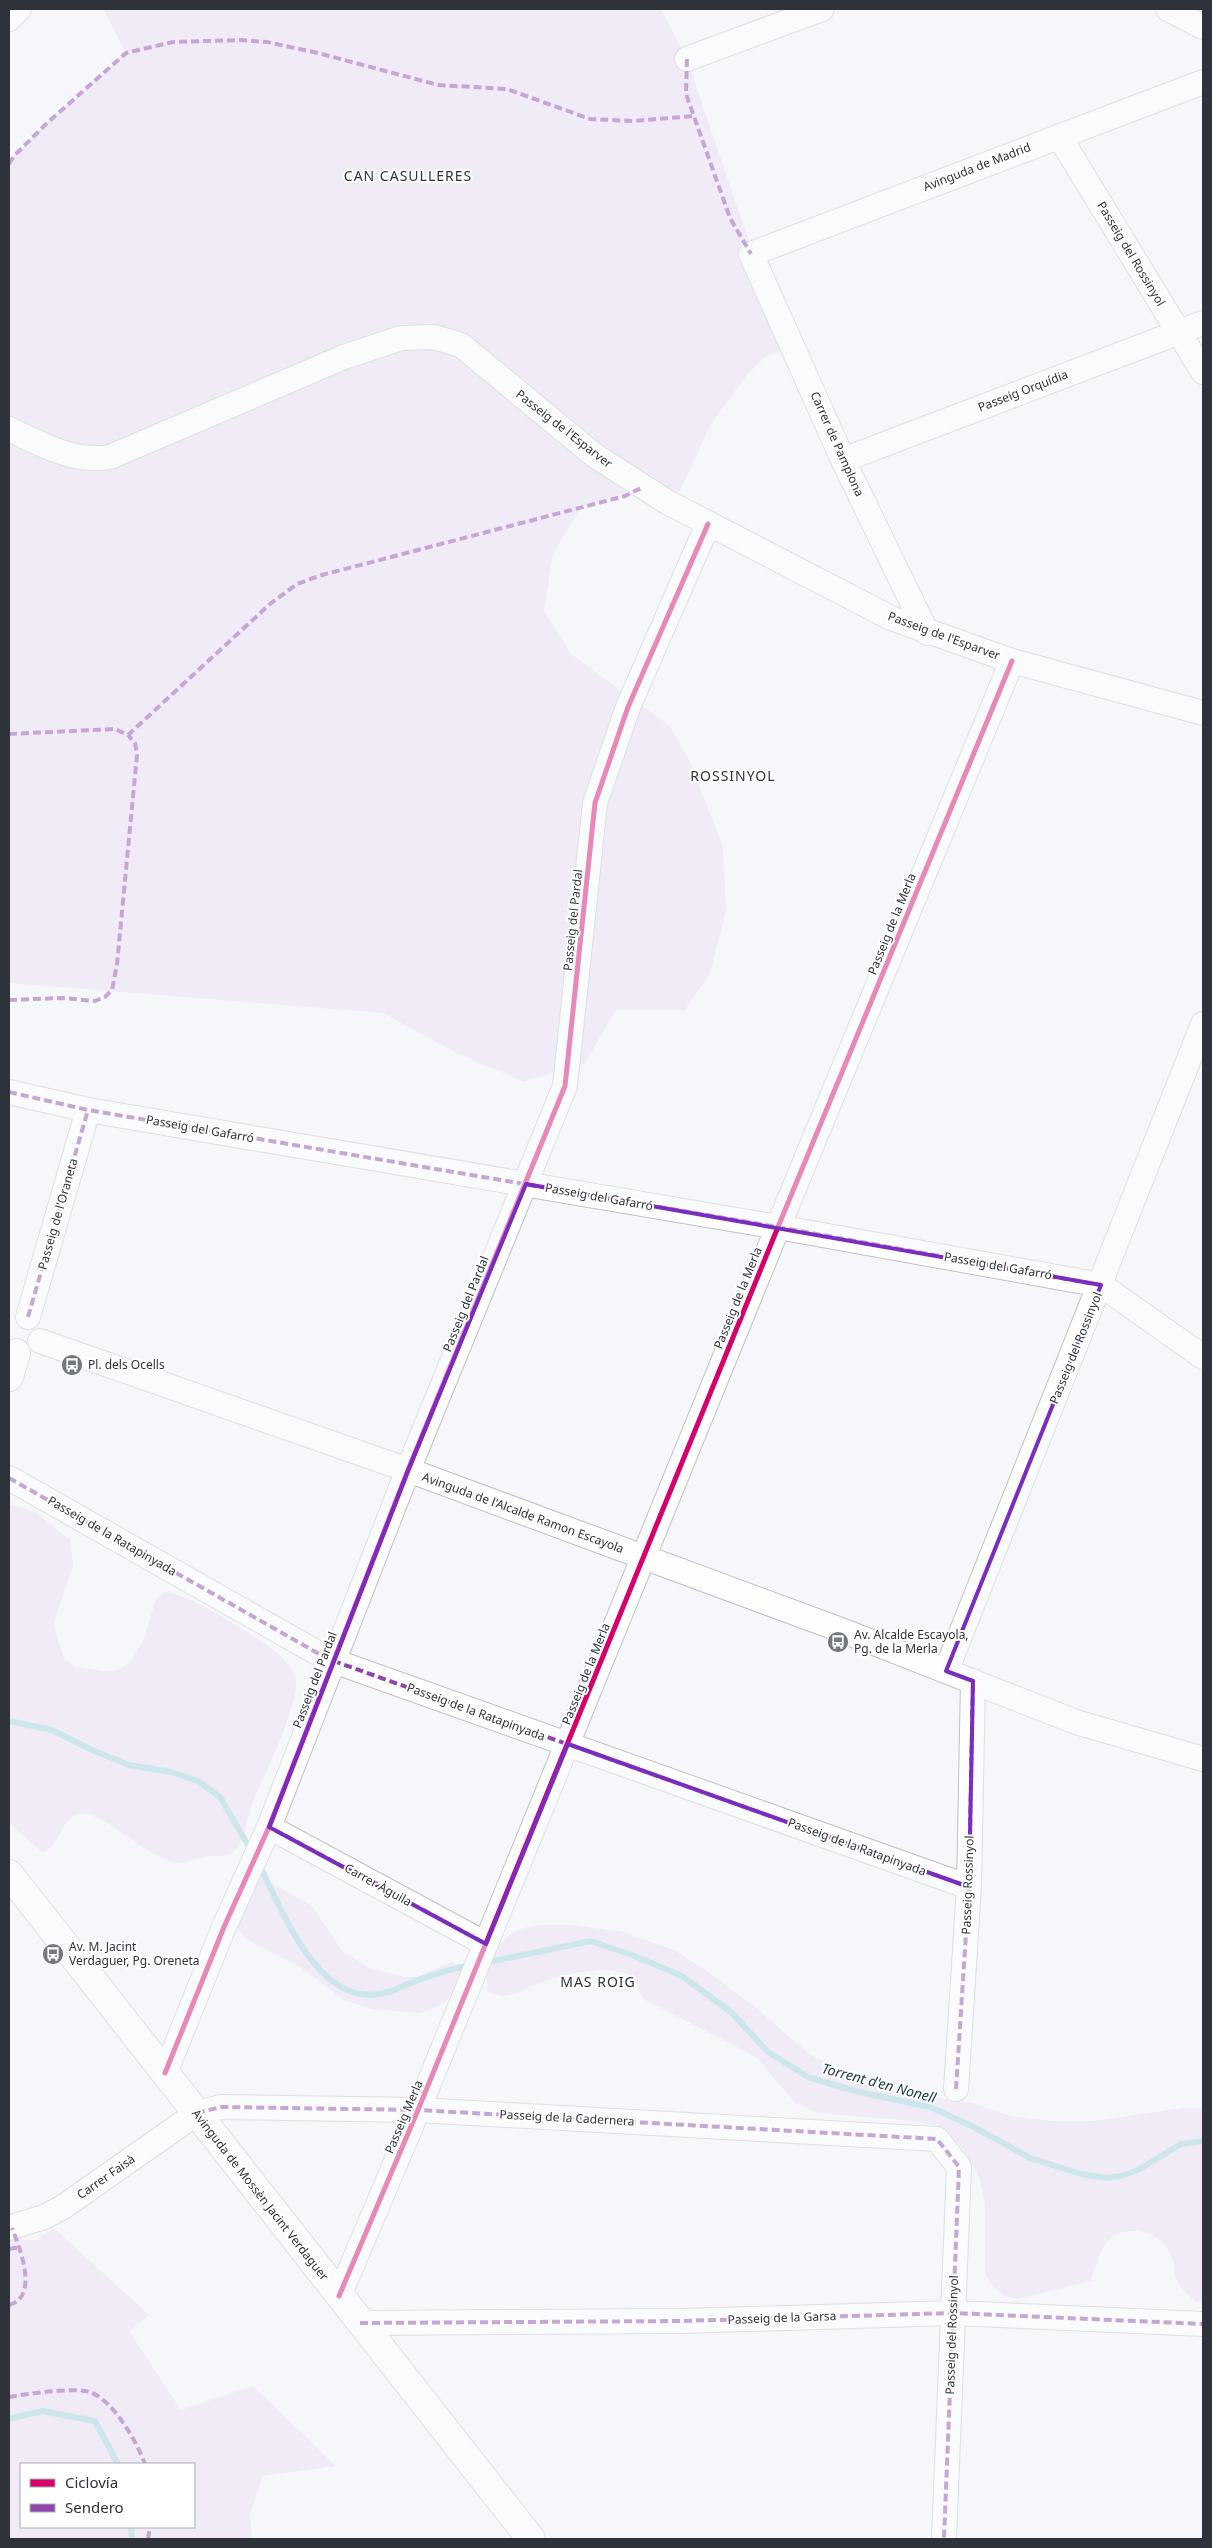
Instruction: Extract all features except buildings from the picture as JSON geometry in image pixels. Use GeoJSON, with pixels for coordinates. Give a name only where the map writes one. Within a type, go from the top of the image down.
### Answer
{"type":"FeatureCollection","features":[{"type":"Feature","properties":{"kind":"street"},"geometry":{"type":"LineString","coordinates":[[9,19],[19,9]]}},
{"type":"Feature","properties":{"kind":"street"},"geometry":{"type":"LineString","coordinates":[[687,60],[822,9]]}},
{"type":"Feature","properties":{"kind":"street"},"geometry":{"type":"LineString","coordinates":[[1168,9],[1203,28]]}},
{"type":"Feature","properties":{"kind":"street","name":"Avinguda de Madrid"},"geometry":{"type":"LineString","coordinates":[[751,254],[1203,82]]}},
{"type":"Feature","properties":{"kind":"street","name":"Passeig del Rossinyol"},"geometry":{"type":"LineString","coordinates":[[1059,136],[1203,372]]}},
{"type":"Feature","properties":{"kind":"street","name":"Carrer de Pamplona"},"geometry":{"type":"LineString","coordinates":[[751,254],[843,460],[927,633]]}},
{"type":"Feature","properties":{"kind":"street","name":"Passeig Orquídia"},"geometry":{"type":"LineString","coordinates":[[843,460],[1203,322]]}},
{"type":"Feature","properties":{"kind":"street","name":"Passeig de l'Esparver"},"geometry":{"type":"LineString","coordinates":[[9,429],[58,451],[85,460],[110,458],[344,357],[400,338],[434,337],[461,345],[594,455],[667,502],[891,618],[927,633],[1012,661],[1203,713]]}},
{"type":"Feature","properties":{"kind":"street","name":"Passeig del Pardal"},"geometry":{"type":"LineString","coordinates":[[165,2073],[224,1927],[269,1826],[408,1470],[565,1086],[595,803],[628,707],[708,524]]}},
{"type":"Feature","properties":{"kind":"street","name":"Passeig de la Merla"},"geometry":{"type":"LineString","coordinates":[[486,1944],[778,1227],[1012,661]]}},
{"type":"Feature","properties":{"kind":"street","name":"Passeig del Rossinyol"},"geometry":{"type":"LineString","coordinates":[[946,1671],[1101,1285],[1203,1024]]}},
{"type":"Feature","properties":{"kind":"street","name":"Passeig del Gafarró"},"geometry":{"type":"LineString","coordinates":[[9,1092],[88,1110],[778,1227],[1101,1285]]}},
{"type":"Feature","properties":{"kind":"street","name":"Passeig de l'Oraneta"},"geometry":{"type":"LineString","coordinates":[[18,1320],[88,1110]]}},
{"type":"Feature","properties":{"kind":"street"},"geometry":{"type":"LineString","coordinates":[[1101,1285],[1203,1357]]}},
{"type":"Feature","properties":{"kind":"street"},"geometry":{"type":"LineString","coordinates":[[18,1320],[39,1327],[18,1355]]}},
{"type":"Feature","properties":{"kind":"street","name":"Avinguda de l'Alcalde Ramon Escayola"},"geometry":{"type":"LineString","coordinates":[[18,1355],[408,1470],[841,1630],[1076,1722],[1203,1759]]}},
{"type":"Feature","properties":{"kind":"street","name":"Passeig de la Ratapinyada"},"geometry":{"type":"LineString","coordinates":[[9,1478],[334,1661],[969,1887]]}},
{"type":"Feature","properties":{"kind":"street","name":"Passeig Rossinyol"},"geometry":{"type":"LineString","coordinates":[[956,2089],[969,1887],[973,1681]]}},
{"type":"Feature","properties":{"kind":"street","name":"Carrer Àguila"},"geometry":{"type":"LineString","coordinates":[[269,1826],[486,1944]]}},
{"type":"Feature","properties":{"kind":"street","name":"Avinguda de Mossèn Jacint Verdaguer"},"geometry":{"type":"LineString","coordinates":[[9,1874],[531,2539]]}},
{"type":"Feature","properties":{"kind":"street","name":"Passeig Merla"},"geometry":{"type":"LineString","coordinates":[[339,2296],[486,1944]]}},
{"type":"Feature","properties":{"kind":"street","name":"Passeig de la Cadernera"},"geometry":{"type":"LineString","coordinates":[[197,2113],[221,2106],[418,2110],[937,2139]]}},
{"type":"Feature","properties":{"kind":"street","name":"Carrer Faisà"},"geometry":{"type":"LineString","coordinates":[[10,2226],[44,2217],[63,2207],[197,2113]]}},
{"type":"Feature","properties":{"kind":"street","name":"Passeig del Rossinyol"},"geometry":{"type":"LineString","coordinates":[[937,2139],[959,2167],[944,2539]]}},
{"type":"Feature","properties":{"kind":"street","name":"Passeig de la Garsa"},"geometry":{"type":"LineString","coordinates":[[360,2323],[682,2321],[953,2314],[1203,2324]]}},
{"type":"Feature","properties":{"kind":"highlighted area"},"geometry":{"type":"Polygon","coordinates":[[[526,1184],[1101,1285],[946,1671],[973,1681],[969,1887],[568,1744],[486,1944],[269,1827],[408,1470],[526,1184]]]}},
{"type":"Feature","properties":{"kind":"shaded area"},"geometry":{"type":"Polygon","coordinates":[[[103,9],[661,9],[687,59],[785,348],[764,358],[746,376],[711,424],[681,489],[667,502],[643,487],[581,507],[553,554],[544,611],[571,654],[670,726],[690,762],[723,847],[726,911],[710,974],[685,1010],[616,1010],[585,1063],[524,1082],[455,1052],[383,1013],[9,983],[9,164],[14,156],[46,124],[126,53],[103,9]]]}},
{"type":"Feature","properties":{"kind":"shaded area"},"geometry":{"type":"Polygon","coordinates":[[[9,1503],[37,1513],[71,1541],[73,1566],[54,1622],[56,1635],[65,1660],[76,1667],[103,1671],[117,1670],[130,1663],[144,1638],[156,1599],[166,1591],[208,1609],[239,1627],[277,1653],[292,1670],[296,1686],[295,1695],[286,1724],[256,1794],[245,1832],[236,1849],[230,1854],[201,1857],[176,1863],[141,1846],[98,1818],[84,1814],[78,1814],[69,1819],[55,1843],[43,1853],[9,1823],[9,1503]]]}},
{"type":"Feature","properties":{"kind":"shaded area"},"geometry":{"type":"Polygon","coordinates":[[[263,1878],[312,1906],[343,1952],[368,1967],[403,1977],[417,1977],[451,1962],[463,1966],[461,1983],[443,2003],[418,2013],[372,2009],[344,2000],[300,1967],[246,1939],[238,1930],[237,1923],[257,1880],[263,1878]]]}},
{"type":"Feature","properties":{"kind":"shaded area"},"geometry":{"type":"Polygon","coordinates":[[[539,1925],[572,1925],[624,1932],[674,1950],[707,1971],[759,2010],[809,2054],[854,2078],[945,2099],[972,2103],[1010,2116],[1051,2121],[1094,2121],[1182,2108],[1203,2108],[1203,2300],[1197,2302],[1180,2287],[1176,2278],[1172,2257],[1165,2245],[1150,2234],[1137,2231],[1120,2233],[1107,2242],[1099,2256],[1091,2281],[1018,2299],[1003,2295],[992,2285],[985,2273],[985,2203],[979,2177],[966,2153],[950,2134],[939,2126],[913,2121],[818,2113],[795,2103],[759,2060],[643,1999],[632,1975],[608,1970],[596,1970],[570,1974],[506,1996],[500,1996],[488,1991],[487,1975],[491,1961],[503,1941],[511,1934],[539,1925]]]}},
{"type":"Feature","properties":{"kind":"shaded area"},"geometry":{"type":"Polygon","coordinates":[[[54,2228],[149,2315],[129,2331],[181,2410],[253,2386],[336,2466],[263,2476],[250,2514],[252,2539],[9,2539],[9,2240],[36,2240],[54,2228]]]}},
{"type":"Feature","properties":{"kind":"waterway","name":"Torrent d'en Nonell"},"geometry":{"type":"LineString","coordinates":[[9,1721],[52,1730],[92,1750],[129,1765],[171,1772],[198,1781],[220,1797],[252,1852]]}},
{"type":"Feature","properties":{"kind":"waterway","name":"Torrent d'en Nonell"},"geometry":{"type":"LineString","coordinates":[[259,1865],[304,1950],[320,1970],[337,1985],[357,1993],[379,1994],[439,1973],[471,1965]]}},
{"type":"Feature","properties":{"kind":"waterway","name":"Torrent d'en Nonell"},"geometry":{"type":"LineString","coordinates":[[483,1963],[591,1941],[637,1957],[682,1976],[731,2012],[768,2052],[808,2077],[855,2091],[930,2107],[972,2126],[1030,2158],[1081,2174],[1107,2178],[1121,2176],[1138,2170],[1181,2144],[1203,2141]]}},
{"type":"Feature","properties":{"kind":"waterway"},"geometry":{"type":"LineString","coordinates":[[9,2419],[42,2411],[95,2421],[117,2463]]}},
{"type":"Feature","properties":{"kind":"waterway"},"geometry":{"type":"LineString","coordinates":[[131,2528],[132,2539]]}},
{"type":"Feature","properties":{"kind":"marked path"},"geometry":{"type":"LineString","coordinates":[[9,164],[14,156],[46,124],[126,53],[173,42],[241,40],[267,42],[318,53],[438,85],[507,89],[590,119],[633,121],[694,116]]}},
{"type":"Feature","properties":{"kind":"marked path"},"geometry":{"type":"LineString","coordinates":[[687,59],[686,94],[730,218],[751,254]]}},
{"type":"Feature","properties":{"kind":"marked path"},"geometry":{"type":"LineString","coordinates":[[9,734],[115,729],[128,735],[270,604],[297,584],[322,575],[625,496],[643,487]]}},
{"type":"Feature","properties":{"kind":"marked path"},"geometry":{"type":"LineString","coordinates":[[9,1000],[63,998],[95,1001],[105,997],[112,990],[117,964],[137,755],[135,743],[128,735]]}},
{"type":"Feature","properties":{"kind":"marked path"},"geometry":{"type":"LineString","coordinates":[[9,1092],[88,1110],[778,1227],[1101,1285]]}},
{"type":"Feature","properties":{"kind":"marked path"},"geometry":{"type":"LineString","coordinates":[[28,1317],[88,1110]]}},
{"type":"Feature","properties":{"kind":"marked path"},"geometry":{"type":"LineString","coordinates":[[9,1478],[328,1659],[969,1887]]}},
{"type":"Feature","properties":{"kind":"marked path"},"geometry":{"type":"LineString","coordinates":[[956,2089],[969,1887],[973,1681]]}},
{"type":"Feature","properties":{"kind":"marked path"},"geometry":{"type":"LineString","coordinates":[[271,1822],[269,1827],[486,1944],[487,1940]]}},
{"type":"Feature","properties":{"kind":"marked path"},"geometry":{"type":"LineString","coordinates":[[197,2113],[221,2107],[418,2110],[937,2139],[959,2167],[944,2539]]}},
{"type":"Feature","properties":{"kind":"marked path"},"geometry":{"type":"LineString","coordinates":[[9,2305],[18,2300],[24,2292],[25,2282],[25,2270],[12,2228]]}},
{"type":"Feature","properties":{"kind":"marked path"},"geometry":{"type":"LineString","coordinates":[[9,2249],[19,2247]]}},
{"type":"Feature","properties":{"kind":"marked path"},"geometry":{"type":"LineString","coordinates":[[360,2323],[682,2321],[953,2313],[1203,2324]]}},
{"type":"Feature","properties":{"kind":"marked path"},"geometry":{"type":"LineString","coordinates":[[9,2397],[74,2390],[90,2392],[99,2396],[123,2423],[145,2463]]}},
{"type":"Feature","properties":{"kind":"marked path"},"geometry":{"type":"LineString","coordinates":[[148,2539],[150,2528]]}},
{"type":"Feature","properties":{"kind":"cycle path"},"geometry":{"type":"LineString","coordinates":[[165,2073],[224,1927],[269,1827],[408,1470],[565,1086],[595,803],[628,707],[708,524]]}},
{"type":"Feature","properties":{"kind":"cycle path"},"geometry":{"type":"LineString","coordinates":[[339,2296],[418,2110],[778,1227],[1012,661]]}},
{"type":"Feature","properties":{"kind":"place","name":"Pl. dels Ocells"},"geometry":{"type":"Point","coordinates":[72,1365]}},
{"type":"Feature","properties":{"kind":"place","name":"Av. Alcalde Escayola, Pg. de la Merla"},"geometry":{"type":"Point","coordinates":[838,1642]}},
{"type":"Feature","properties":{"kind":"place","name":"Av. M. Jacint Verdaguer, Pg. Oreneta"},"geometry":{"type":"Point","coordinates":[53,1954]}},
{"type":"Feature","properties":{"kind":"district","name":"CAN CASULLERES"},"geometry":{"type":"Point","coordinates":[408,176]}},
{"type":"Feature","properties":{"kind":"district","name":"ROSSINYOL"},"geometry":{"type":"Point","coordinates":[733,776]}},
{"type":"Feature","properties":{"kind":"district","name":"MAS ROIG"},"geometry":{"type":"Point","coordinates":[598,1982]}}]}
